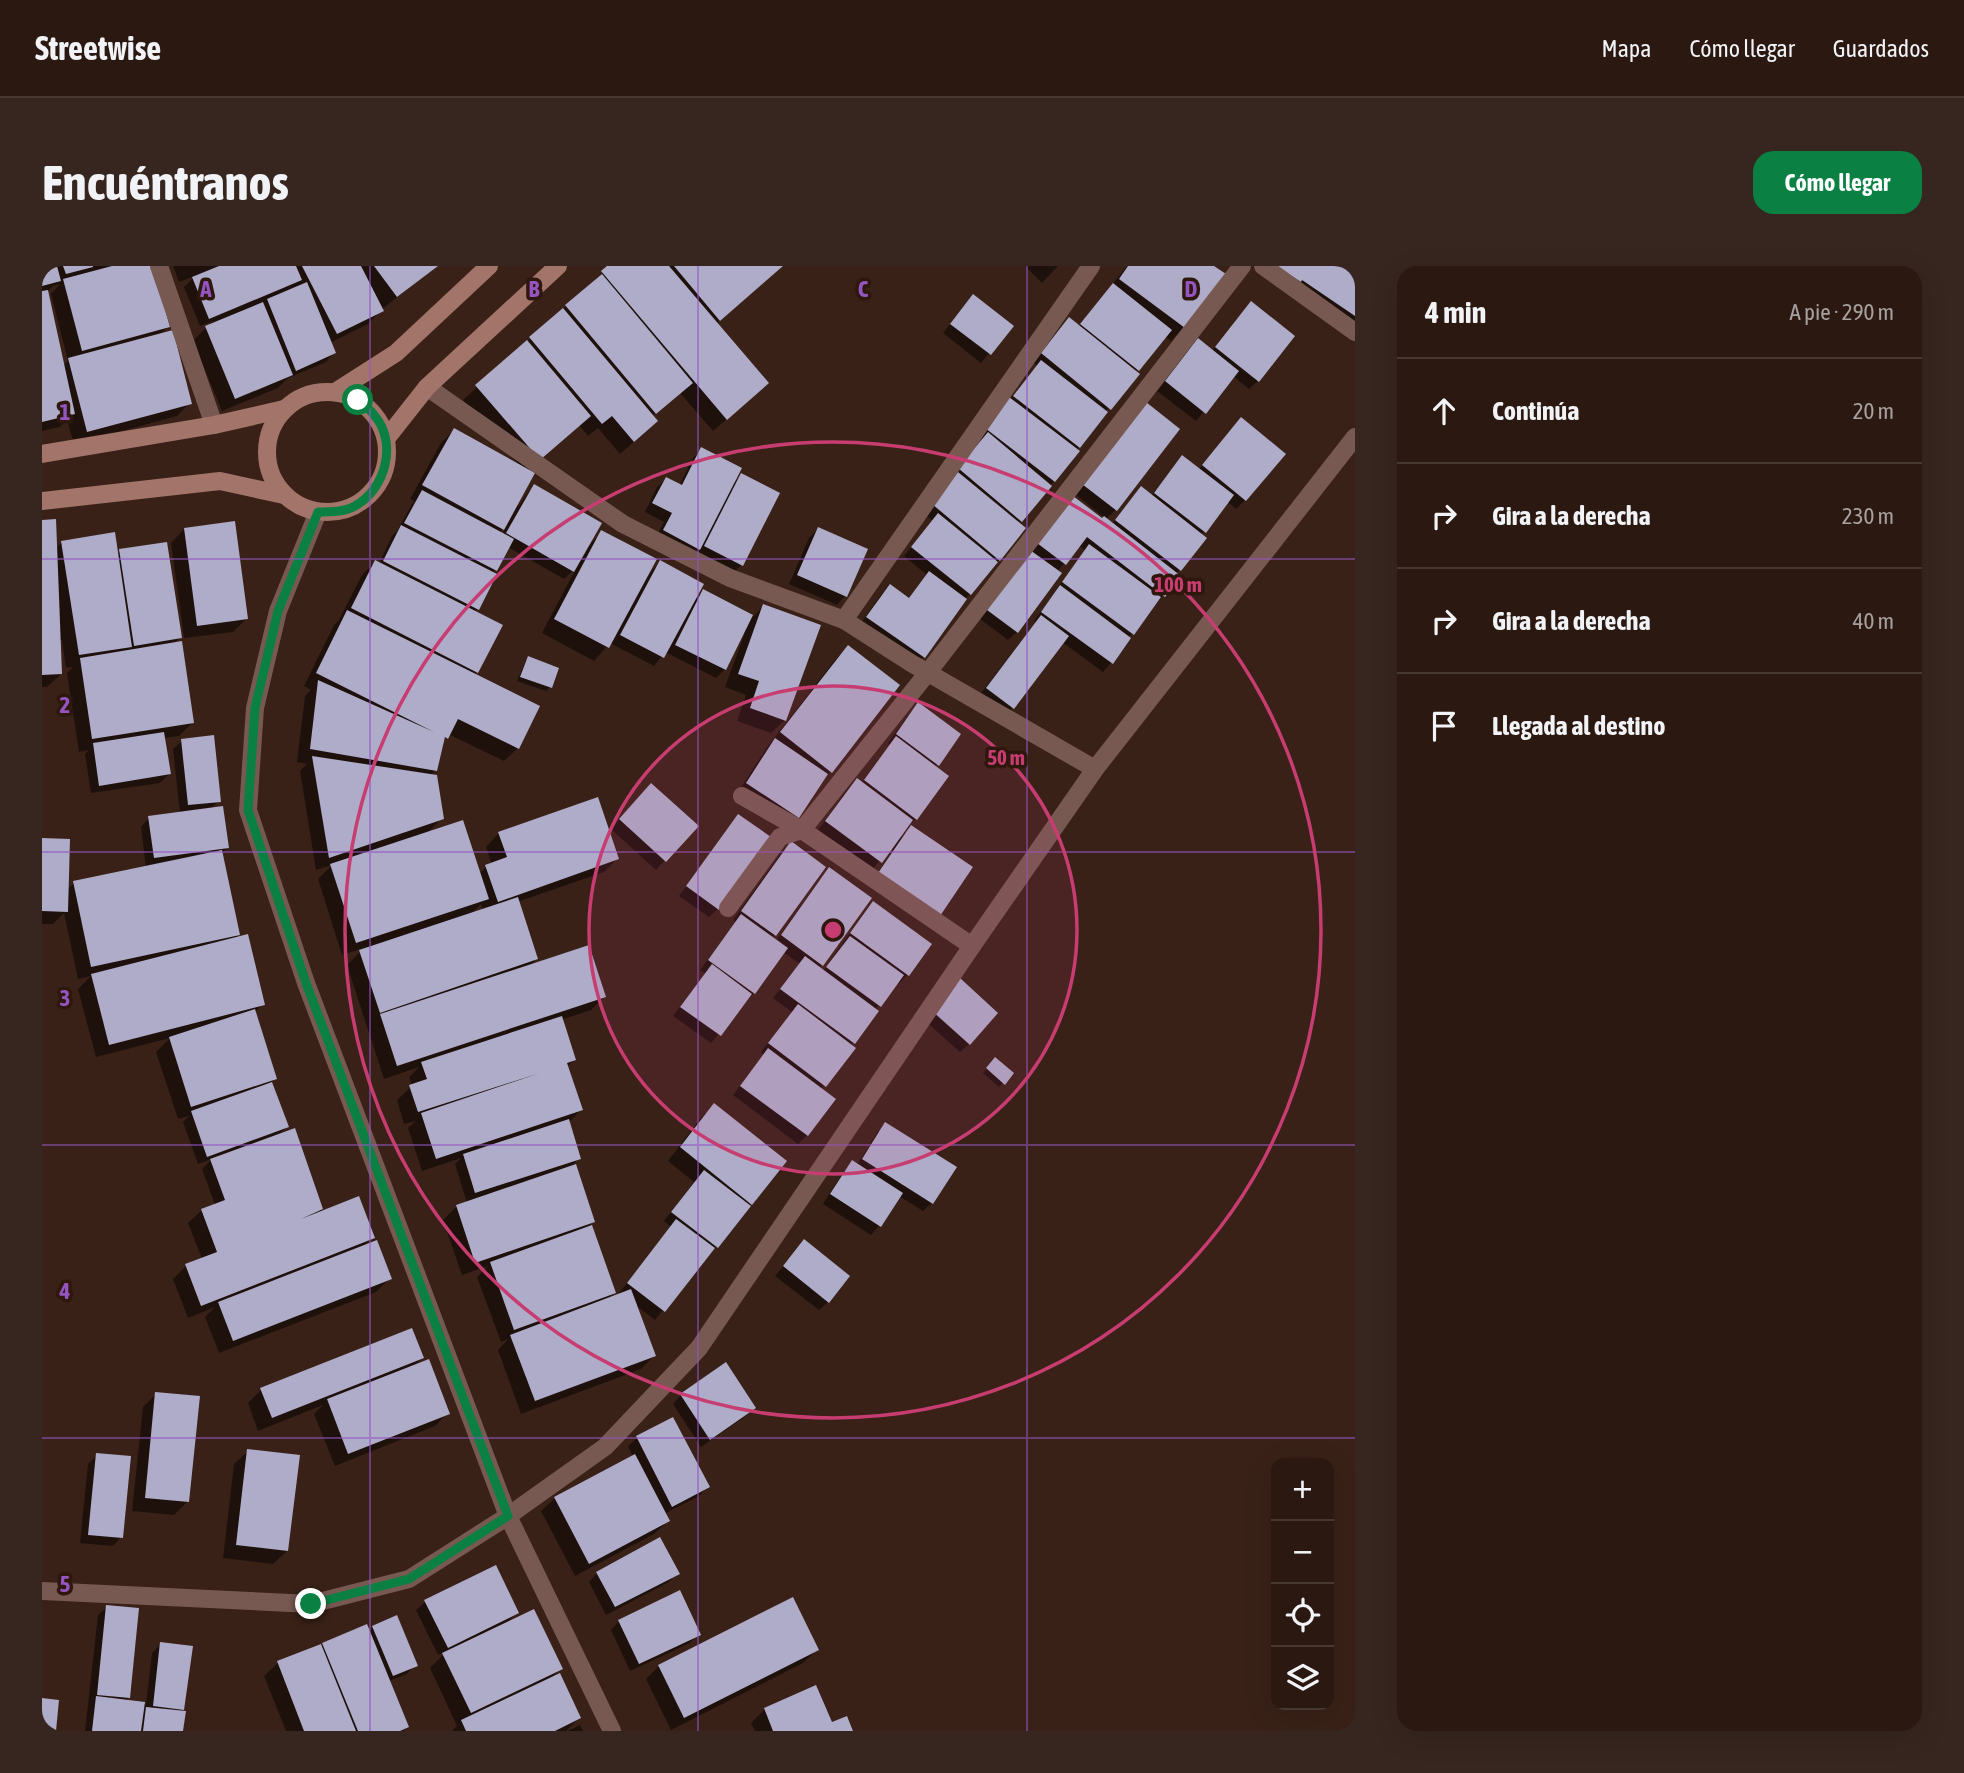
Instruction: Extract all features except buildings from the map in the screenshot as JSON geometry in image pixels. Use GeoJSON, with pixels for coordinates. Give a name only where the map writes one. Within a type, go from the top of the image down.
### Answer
{"type":"FeatureCollection","features":[{"type":"Feature","properties":{"kind":"main road"},"geometry":{"type":"LineString","coordinates":[[335,392],[396,353],[489,266]]}},
{"type":"Feature","properties":{"kind":"main road"},"geometry":{"type":"LineString","coordinates":[[386,439],[427,387],[558,266]]}},
{"type":"Feature","properties":{"kind":"main road"},"geometry":{"type":"LineString","coordinates":[[42,454],[214,425],[284,409],[307,394],[335,392],[358,400],[376,416],[386,439],[387,458],[382,477],[371,494],[355,506],[337,512],[318,512],[284,495],[220,481],[42,501]]}},
{"type":"Feature","properties":{"kind":"main road"},"geometry":{"type":"LineString","coordinates":[[284,409],[268,436],[268,468],[284,495]]}},
{"type":"Feature","properties":{"kind":"street"},"geometry":{"type":"LineString","coordinates":[[159,266],[214,425]]}},
{"type":"Feature","properties":{"kind":"street"},"geometry":{"type":"LineString","coordinates":[[844,621],[1091,266]]}},
{"type":"Feature","properties":{"kind":"street"},"geometry":{"type":"LineString","coordinates":[[728,908],[780,837],[802,830],[929,671],[1242,266]]}},
{"type":"Feature","properties":{"kind":"street"},"geometry":{"type":"LineString","coordinates":[[1263,266],[1355,332]]}},
{"type":"Feature","properties":{"kind":"street"},"geometry":{"type":"LineString","coordinates":[[427,387],[623,524],[730,578],[844,621],[911,663],[1095,769]]}},
{"type":"Feature","properties":{"kind":"street"},"geometry":{"type":"LineString","coordinates":[[42,1591],[311,1604],[409,1579],[508,1516],[605,1447],[699,1348],[1095,769],[1355,437]]}},
{"type":"Feature","properties":{"kind":"street"},"geometry":{"type":"LineString","coordinates":[[318,512],[278,611],[257,696],[248,810],[306,983],[508,1516],[612,1731]]}},
{"type":"Feature","properties":{"kind":"street"},"geometry":{"type":"LineString","coordinates":[[742,796],[802,830],[972,946]]}},
{"type":"Feature","properties":{"kind":"route"},"geometry":{"type":"LineString","coordinates":[[311,1604],[409,1579],[508,1516],[306,983],[248,810],[255,708],[278,611],[318,512],[337,512],[355,506],[371,494],[382,477],[387,458],[386,439],[376,416],[358,400]]}}]}
